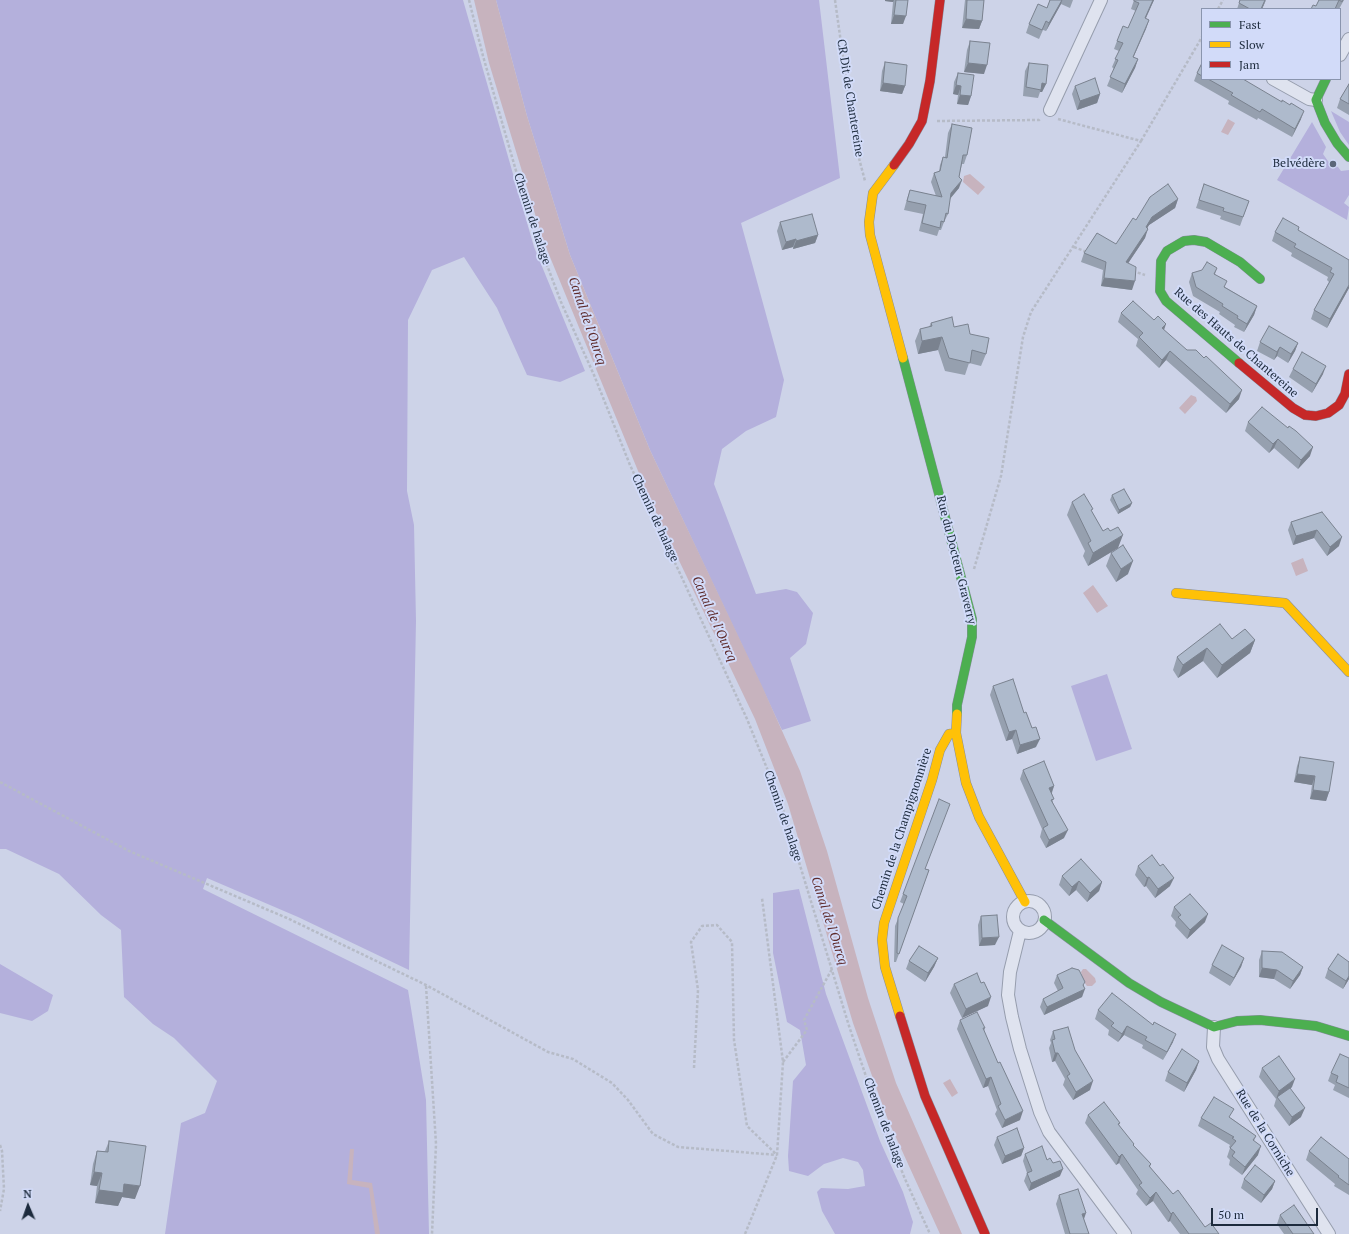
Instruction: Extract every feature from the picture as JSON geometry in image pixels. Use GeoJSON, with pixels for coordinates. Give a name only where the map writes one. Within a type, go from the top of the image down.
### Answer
{"type":"FeatureCollection","features":[{"type":"Feature","properties":{"kind":"street"},"geometry":{"type":"LineString","coordinates":[[873,193],[909,144],[922,120],[930,81],[940,0]]}},
{"type":"Feature","properties":{"kind":"street"},"geometry":{"type":"LineString","coordinates":[[1048,113],[1101,0]]}},
{"type":"Feature","properties":{"kind":"street"},"geometry":{"type":"LineString","coordinates":[[1341,53],[1349,39]]}},
{"type":"Feature","properties":{"kind":"street"},"geometry":{"type":"LineString","coordinates":[[1275,80],[1309,99],[1316,100]]}},
{"type":"Feature","properties":{"kind":"street"},"geometry":{"type":"LineString","coordinates":[[1326,80],[1316,100],[1325,123],[1337,143],[1349,157]]}},
{"type":"Feature","properties":{"kind":"street","name":"Rue du Docteur Graverry"},"geometry":{"type":"LineString","coordinates":[[873,193],[869,222],[870,235],[964,584],[973,629],[957,705],[956,733],[966,784],[980,817],[1025,902]]}},
{"type":"Feature","properties":{"kind":"street","name":"Rue des Hauts de Chantereine"},"geometry":{"type":"LineString","coordinates":[[1260,279],[1240,262],[1206,242],[1194,240],[1184,241],[1167,252],[1161,261],[1158,281],[1160,291],[1166,301],[1293,408],[1305,415],[1316,416],[1328,413],[1339,406],[1345,394],[1349,374]]}},
{"type":"Feature","properties":{"kind":"street"},"geometry":{"type":"LineString","coordinates":[[1176,593],[1285,603],[1349,672]]}},
{"type":"Feature","properties":{"kind":"street","name":"Chemin de la Champignonnière"},"geometry":{"type":"LineString","coordinates":[[956,733],[949,734],[940,750],[932,780],[892,892],[884,923],[882,940],[885,967],[925,1096],[985,1234]]}},
{"type":"Feature","properties":{"kind":"street"},"geometry":{"type":"LineString","coordinates":[[1025,902],[1038,904],[1043,910],[1044,920],[1041,928],[1035,932],[1030,933],[1020,931],[1014,925],[1013,912],[1019,904],[1025,902]]}},
{"type":"Feature","properties":{"kind":"street"},"geometry":{"type":"LineString","coordinates":[[1044,920],[1129,983],[1161,1002],[1214,1027],[1237,1021],[1260,1020],[1316,1026],[1349,1036]]}},
{"type":"Feature","properties":{"kind":"street"},"geometry":{"type":"LineString","coordinates":[[1020,931],[1010,972],[1008,995],[1020,1049],[1040,1112],[1049,1132],[1125,1234]]}},
{"type":"Feature","properties":{"kind":"street","name":"Rue de la Corniche"},"geometry":{"type":"LineString","coordinates":[[1214,1027],[1213,1047],[1218,1058],[1329,1234]]}},
{"type":"Feature","properties":{"kind":"path","name":"Chemin de halage"},"geometry":{"type":"LineString","coordinates":[[469,0],[483,56],[531,223],[561,302],[594,375],[630,465],[749,726],[781,803],[877,1109],[905,1179],[930,1234]]}},
{"type":"Feature","properties":{"kind":"path","name":"CR Dit de Chantereine"},"geometry":{"type":"LineString","coordinates":[[835,0],[855,143],[865,182],[873,193]]}},
{"type":"Feature","properties":{"kind":"path"},"geometry":{"type":"LineString","coordinates":[[964,584],[970,582],[1000,476],[1023,337],[1031,312],[1141,141],[1201,39]]}},
{"type":"Feature","properties":{"kind":"path"},"geometry":{"type":"LineString","coordinates":[[929,121],[1039,120],[1048,113],[1141,141]]}},
{"type":"Feature","properties":{"kind":"path"},"geometry":{"type":"LineString","coordinates":[[1074,247],[1088,253]]}},
{"type":"Feature","properties":{"kind":"path"},"geometry":{"type":"LineString","coordinates":[[1132,270],[1147,276]]}},
{"type":"Feature","properties":{"kind":"path"},"geometry":{"type":"LineString","coordinates":[[0,782],[128,851],[287,918],[426,985],[548,1052],[573,1059],[612,1083],[628,1100],[653,1134],[678,1147],[777,1155]]}},
{"type":"Feature","properties":{"kind":"path"},"geometry":{"type":"LineString","coordinates":[[745,1234],[777,1155],[783,1062],[762,898]]}},
{"type":"Feature","properties":{"kind":"path"},"geometry":{"type":"LineString","coordinates":[[694,1068],[698,990],[691,942],[702,926],[717,925],[732,942],[734,1040],[747,1126],[777,1155]]}},
{"type":"Feature","properties":{"kind":"path"},"geometry":{"type":"LineString","coordinates":[[783,1062],[807,1030],[804,1020],[832,969]]}},
{"type":"Feature","properties":{"kind":"path"},"geometry":{"type":"LineString","coordinates":[[426,985],[436,1144],[432,1234]]}},
{"type":"Feature","properties":{"kind":"path"},"geometry":{"type":"LineString","coordinates":[[0,1145],[2,1151],[4,1189],[0,1211]]}},
{"type":"Feature","properties":{"kind":"shaded area"},"geometry":{"type":"Polygon","coordinates":[[[0,0],[463,0],[534,247],[585,371],[560,382],[527,375],[497,308],[464,257],[432,270],[408,320],[407,491],[414,525],[416,621],[409,970],[298,917],[207,878],[203,889],[408,990],[426,1100],[429,1234],[165,1234],[181,1123],[205,1113],[217,1081],[174,1038],[153,1024],[124,997],[121,930],[101,915],[59,874],[6,849],[0,849],[0,0]]]}},
{"type":"Feature","properties":{"kind":"shaded area"},"geometry":{"type":"Polygon","coordinates":[[[496,0],[819,0],[840,178],[741,223],[784,380],[776,417],[746,431],[722,449],[714,484],[756,594],[786,589],[797,592],[813,613],[806,644],[790,658],[811,721],[782,730],[650,450],[570,255],[527,116],[496,0]]]}},
{"type":"Feature","properties":{"kind":"shaded area"},"geometry":{"type":"Polygon","coordinates":[[[1331,111],[1349,122],[1349,145],[1340,132],[1331,111]]]}},
{"type":"Feature","properties":{"kind":"shaded area"},"geometry":{"type":"Polygon","coordinates":[[[1312,122],[1326,147],[1323,154],[1330,164],[1338,167],[1341,171],[1349,170],[1349,195],[1344,203],[1349,207],[1347,220],[1277,180],[1312,122]]]}},
{"type":"Feature","properties":{"kind":"shaded area"},"geometry":{"type":"Polygon","coordinates":[[[1107,674],[1132,749],[1096,761],[1071,686],[1107,674]]]}},
{"type":"Feature","properties":{"kind":"shaded area"},"geometry":{"type":"Polygon","coordinates":[[[799,889],[826,994],[880,1141],[903,1192],[913,1222],[910,1234],[835,1234],[822,1211],[817,1192],[821,1188],[848,1189],[865,1186],[863,1170],[858,1162],[843,1158],[824,1164],[808,1176],[789,1171],[788,1156],[793,1081],[806,1065],[800,1030],[787,1022],[773,953],[773,893],[799,889]]]}},
{"type":"Feature","properties":{"kind":"shaded area"},"geometry":{"type":"Polygon","coordinates":[[[0,964],[53,995],[48,1011],[32,1021],[0,1013],[0,964]]]}},
{"type":"Feature","properties":{"kind":"water","name":"Canal de l'Ourcq"},"geometry":{"type":"Polygon","coordinates":[[[474,0],[496,0],[527,116],[570,255],[650,450],[762,686],[800,771],[827,851],[868,998],[896,1083],[962,1234],[940,1234],[888,1120],[853,1023],[788,804],[755,719],[650,500],[543,240],[489,63],[474,0]]]}},
{"type":"Feature","properties":{"kind":"water"},"geometry":{"type":"Polygon","coordinates":[[[1228,119],[1235,123],[1228,135],[1221,132],[1228,119]]]}},
{"type":"Feature","properties":{"kind":"water"},"geometry":{"type":"Polygon","coordinates":[[[970,174],[985,187],[978,195],[963,182],[964,176],[970,174]]]}},
{"type":"Feature","properties":{"kind":"water"},"geometry":{"type":"Polygon","coordinates":[[[1191,395],[1196,397],[1197,401],[1185,414],[1179,408],[1191,395]]]}},
{"type":"Feature","properties":{"kind":"water"},"geometry":{"type":"Polygon","coordinates":[[[1303,558],[1308,571],[1296,576],[1291,563],[1303,558]]]}},
{"type":"Feature","properties":{"kind":"water"},"geometry":{"type":"Polygon","coordinates":[[[1093,585],[1108,606],[1097,613],[1083,593],[1093,585]]]}},
{"type":"Feature","properties":{"kind":"water"},"geometry":{"type":"Polygon","coordinates":[[[1083,969],[1086,969],[1095,978],[1096,982],[1092,986],[1087,986],[1084,982],[1081,972],[1083,969]]]}},
{"type":"Feature","properties":{"kind":"water"},"geometry":{"type":"Polygon","coordinates":[[[950,1079],[958,1093],[952,1097],[943,1083],[950,1079]]]}},
{"type":"Feature","properties":{"kind":"water"},"geometry":{"type":"Polygon","coordinates":[[[350,1149],[354,1149],[352,1180],[372,1183],[380,1234],[375,1234],[369,1188],[347,1184],[350,1149]]]}},
{"type":"Feature","properties":{"kind":"building"},"geometry":{"type":"Polygon","coordinates":[[[896,0],[908,0],[906,16],[894,15],[896,0]]]}},
{"type":"Feature","properties":{"kind":"building"},"geometry":{"type":"Polygon","coordinates":[[[967,0],[984,0],[982,21],[966,19],[967,0]]]}},
{"type":"Feature","properties":{"kind":"building"},"geometry":{"type":"Polygon","coordinates":[[[1050,0],[1062,0],[1049,23],[1046,21],[1042,30],[1029,24],[1038,4],[1047,8],[1050,0]]]}},
{"type":"Feature","properties":{"kind":"building"},"geometry":{"type":"Polygon","coordinates":[[[1134,0],[1153,0],[1145,18],[1149,20],[1133,57],[1138,59],[1125,84],[1110,77],[1118,60],[1115,59],[1123,43],[1117,41],[1123,26],[1128,28],[1139,3],[1134,0]]]}},
{"type":"Feature","properties":{"kind":"building"},"geometry":{"type":"Polygon","coordinates":[[[1240,0],[1265,0],[1261,8],[1248,8],[1239,3],[1240,0]]]}},
{"type":"Feature","properties":{"kind":"building"},"geometry":{"type":"Polygon","coordinates":[[[1319,0],[1339,0],[1335,8],[1312,8],[1313,5],[1316,6],[1319,0]]]}},
{"type":"Feature","properties":{"kind":"building"},"geometry":{"type":"Polygon","coordinates":[[[970,41],[990,43],[987,65],[968,63],[970,41]]]}},
{"type":"Feature","properties":{"kind":"building"},"geometry":{"type":"Polygon","coordinates":[[[885,62],[907,65],[905,86],[883,83],[885,62]]]}},
{"type":"Feature","properties":{"kind":"building"},"geometry":{"type":"Polygon","coordinates":[[[1029,63],[1048,65],[1046,84],[1042,83],[1041,90],[1026,87],[1029,63]]]}},
{"type":"Feature","properties":{"kind":"building"},"geometry":{"type":"Polygon","coordinates":[[[1201,65],[1201,75],[1197,73],[1201,65]]]}},
{"type":"Feature","properties":{"kind":"building"},"geometry":{"type":"Polygon","coordinates":[[[958,73],[974,75],[971,96],[960,95],[961,86],[956,85],[958,73]]]}},
{"type":"Feature","properties":{"kind":"building"},"geometry":{"type":"Polygon","coordinates":[[[1095,78],[1100,94],[1080,101],[1075,86],[1095,78]]]}},
{"type":"Feature","properties":{"kind":"building"},"geometry":{"type":"Polygon","coordinates":[[[1210,80],[1245,80],[1282,102],[1282,100],[1290,105],[1291,103],[1304,111],[1295,129],[1262,109],[1260,112],[1231,95],[1233,93],[1210,80]]]}},
{"type":"Feature","properties":{"kind":"building"},"geometry":{"type":"Polygon","coordinates":[[[1349,84],[1349,104],[1340,99],[1349,84]]]}},
{"type":"Feature","properties":{"kind":"building"},"geometry":{"type":"Polygon","coordinates":[[[952,124],[972,128],[967,155],[963,155],[959,177],[962,180],[951,193],[948,214],[946,213],[944,222],[941,221],[940,228],[922,223],[926,205],[907,201],[910,190],[942,197],[934,173],[940,171],[943,157],[947,158],[952,124]]]}},
{"type":"Feature","properties":{"kind":"building"},"geometry":{"type":"Polygon","coordinates":[[[1168,184],[1178,199],[1152,217],[1146,227],[1148,229],[1126,262],[1136,267],[1135,281],[1104,278],[1106,262],[1084,253],[1097,233],[1116,244],[1133,218],[1136,220],[1150,197],[1168,184]]]}},
{"type":"Feature","properties":{"kind":"building"},"geometry":{"type":"Polygon","coordinates":[[[1204,184],[1249,201],[1243,217],[1223,211],[1224,208],[1199,200],[1204,184]]]}},
{"type":"Feature","properties":{"kind":"building"},"geometry":{"type":"Polygon","coordinates":[[[812,214],[818,235],[786,242],[780,222],[812,214]]]}},
{"type":"Feature","properties":{"kind":"building"},"geometry":{"type":"Polygon","coordinates":[[[1283,218],[1299,227],[1298,230],[1349,260],[1349,285],[1330,319],[1314,310],[1334,274],[1330,272],[1332,268],[1294,247],[1296,244],[1275,232],[1283,218]]]}},
{"type":"Feature","properties":{"kind":"building"},"geometry":{"type":"Polygon","coordinates":[[[1207,262],[1217,268],[1214,274],[1227,281],[1224,287],[1257,306],[1247,324],[1237,318],[1238,316],[1222,306],[1223,304],[1196,287],[1192,273],[1202,270],[1207,262]]]}},
{"type":"Feature","properties":{"kind":"building"},"geometry":{"type":"Polygon","coordinates":[[[1133,301],[1154,320],[1158,316],[1166,324],[1162,328],[1187,350],[1196,350],[1204,358],[1206,356],[1242,390],[1230,404],[1170,351],[1162,360],[1139,337],[1143,333],[1121,313],[1133,301]]]}},
{"type":"Feature","properties":{"kind":"building"},"geometry":{"type":"Polygon","coordinates":[[[952,317],[954,327],[968,324],[970,334],[989,338],[986,354],[972,350],[970,363],[949,358],[942,337],[922,341],[920,329],[932,326],[931,323],[952,317]]]}},
{"type":"Feature","properties":{"kind":"building"},"geometry":{"type":"Polygon","coordinates":[[[1269,326],[1298,343],[1291,354],[1280,347],[1277,352],[1260,342],[1269,326]]]}},
{"type":"Feature","properties":{"kind":"building"},"geometry":{"type":"Polygon","coordinates":[[[1302,352],[1326,366],[1316,384],[1293,369],[1302,352]]]}},
{"type":"Feature","properties":{"kind":"building"},"geometry":{"type":"Polygon","coordinates":[[[1262,407],[1288,428],[1289,426],[1296,431],[1313,447],[1301,460],[1278,439],[1273,444],[1248,422],[1262,407]]]}},
{"type":"Feature","properties":{"kind":"building"},"geometry":{"type":"Polygon","coordinates":[[[1124,489],[1132,503],[1119,510],[1112,495],[1124,489]]]}},
{"type":"Feature","properties":{"kind":"building"},"geometry":{"type":"Polygon","coordinates":[[[1084,494],[1103,531],[1108,528],[1110,531],[1118,527],[1123,535],[1093,553],[1088,543],[1091,541],[1072,502],[1084,494]]]}},
{"type":"Feature","properties":{"kind":"building"},"geometry":{"type":"Polygon","coordinates":[[[1322,512],[1342,537],[1330,547],[1317,530],[1296,536],[1291,522],[1322,512]]]}},
{"type":"Feature","properties":{"kind":"building"},"geometry":{"type":"Polygon","coordinates":[[[1123,545],[1133,561],[1121,569],[1111,553],[1123,545]]]}},
{"type":"Feature","properties":{"kind":"building"},"geometry":{"type":"Polygon","coordinates":[[[1220,624],[1232,639],[1245,629],[1255,640],[1222,665],[1207,648],[1183,665],[1177,657],[1220,624]]]}},
{"type":"Feature","properties":{"kind":"building"},"geometry":{"type":"Polygon","coordinates":[[[1013,679],[1024,713],[1026,712],[1032,728],[1036,727],[1040,739],[1020,745],[1016,730],[1009,732],[993,686],[1013,679]]]}},
{"type":"Feature","properties":{"kind":"building"},"geometry":{"type":"Polygon","coordinates":[[[1300,757],[1334,762],[1329,792],[1313,790],[1315,776],[1297,774],[1300,757]]]}},
{"type":"Feature","properties":{"kind":"building"},"geometry":{"type":"Polygon","coordinates":[[[1044,761],[1054,786],[1049,788],[1054,799],[1051,800],[1068,830],[1049,840],[1043,828],[1048,825],[1023,770],[1044,761]]]}},
{"type":"Feature","properties":{"kind":"building"},"geometry":{"type":"Polygon","coordinates":[[[939,799],[950,804],[925,869],[929,870],[899,954],[897,953],[898,918],[907,896],[903,894],[939,799]]]}},
{"type":"Feature","properties":{"kind":"building"},"geometry":{"type":"Polygon","coordinates":[[[1152,855],[1160,866],[1163,864],[1174,878],[1158,889],[1138,866],[1152,855]]]}},
{"type":"Feature","properties":{"kind":"building"},"geometry":{"type":"Polygon","coordinates":[[[1081,859],[1102,882],[1090,893],[1079,881],[1072,887],[1062,876],[1081,859]]]}},
{"type":"Feature","properties":{"kind":"building"},"geometry":{"type":"Polygon","coordinates":[[[1190,894],[1208,914],[1190,930],[1178,917],[1181,915],[1174,907],[1190,894]]]}},
{"type":"Feature","properties":{"kind":"building"},"geometry":{"type":"Polygon","coordinates":[[[997,915],[999,937],[982,938],[981,916],[997,915]]]}},
{"type":"Feature","properties":{"kind":"building"},"geometry":{"type":"Polygon","coordinates":[[[1222,945],[1244,958],[1234,978],[1212,965],[1222,945]]]}},
{"type":"Feature","properties":{"kind":"building"},"geometry":{"type":"Polygon","coordinates":[[[919,946],[938,958],[928,973],[909,961],[919,946]]]}},
{"type":"Feature","properties":{"kind":"building"},"geometry":{"type":"Polygon","coordinates":[[[1262,951],[1282,952],[1303,967],[1293,981],[1277,970],[1262,968],[1262,951]]]}},
{"type":"Feature","properties":{"kind":"building"},"geometry":{"type":"Polygon","coordinates":[[[1338,954],[1349,962],[1349,976],[1346,981],[1328,969],[1338,954]]]}},
{"type":"Feature","properties":{"kind":"building"},"geometry":{"type":"Polygon","coordinates":[[[1072,968],[1079,970],[1085,982],[1083,985],[1085,989],[1047,1007],[1043,999],[1063,988],[1057,975],[1072,968]]]}},
{"type":"Feature","properties":{"kind":"building"},"geometry":{"type":"Polygon","coordinates":[[[977,973],[981,983],[984,982],[991,997],[966,1009],[954,984],[977,973]]]}},
{"type":"Feature","properties":{"kind":"building"},"geometry":{"type":"Polygon","coordinates":[[[1112,993],[1153,1025],[1154,1022],[1176,1034],[1167,1052],[1145,1040],[1147,1037],[1127,1026],[1122,1034],[1111,1026],[1114,1023],[1098,1010],[1112,993]]]}},
{"type":"Feature","properties":{"kind":"building"},"geometry":{"type":"Polygon","coordinates":[[[977,1012],[985,1028],[983,1028],[998,1063],[1000,1062],[1023,1111],[1005,1120],[998,1106],[1001,1104],[991,1077],[986,1079],[960,1020],[977,1012]]]}},
{"type":"Feature","properties":{"kind":"building"},"geometry":{"type":"Polygon","coordinates":[[[1068,1027],[1075,1050],[1093,1081],[1076,1092],[1067,1076],[1070,1074],[1058,1053],[1055,1053],[1052,1040],[1055,1039],[1053,1031],[1068,1027]]]}},
{"type":"Feature","properties":{"kind":"building"},"geometry":{"type":"Polygon","coordinates":[[[1182,1049],[1199,1061],[1187,1083],[1168,1072],[1182,1049]]]}},
{"type":"Feature","properties":{"kind":"building"},"geometry":{"type":"Polygon","coordinates":[[[1340,1054],[1349,1058],[1349,1088],[1336,1082],[1338,1076],[1331,1073],[1340,1054]]]}},
{"type":"Feature","properties":{"kind":"building"},"geometry":{"type":"Polygon","coordinates":[[[1279,1056],[1295,1079],[1279,1091],[1262,1068],[1279,1056]]]}},
{"type":"Feature","properties":{"kind":"building"},"geometry":{"type":"Polygon","coordinates":[[[1290,1088],[1305,1108],[1292,1117],[1277,1097],[1290,1088]]]}},
{"type":"Feature","properties":{"kind":"building"},"geometry":{"type":"Polygon","coordinates":[[[1214,1097],[1234,1109],[1229,1117],[1256,1136],[1253,1140],[1261,1146],[1245,1167],[1232,1156],[1235,1152],[1230,1148],[1236,1141],[1232,1138],[1234,1137],[1201,1118],[1214,1097]]]}},
{"type":"Feature","properties":{"kind":"building"},"geometry":{"type":"Polygon","coordinates":[[[1104,1102],[1120,1123],[1118,1124],[1134,1144],[1133,1145],[1151,1164],[1149,1166],[1173,1194],[1178,1190],[1205,1227],[1211,1223],[1219,1234],[1189,1234],[1173,1212],[1171,1214],[1156,1192],[1150,1198],[1139,1185],[1142,1183],[1122,1154],[1119,1157],[1088,1115],[1104,1102]]]}},
{"type":"Feature","properties":{"kind":"building"},"geometry":{"type":"Polygon","coordinates":[[[1017,1128],[1024,1148],[1005,1156],[997,1137],[1017,1128]]]}},
{"type":"Feature","properties":{"kind":"building"},"geometry":{"type":"Polygon","coordinates":[[[1321,1137],[1349,1159],[1349,1185],[1309,1151],[1321,1137]]]}},
{"type":"Feature","properties":{"kind":"building"},"geometry":{"type":"Polygon","coordinates":[[[109,1141],[146,1146],[140,1186],[124,1184],[123,1193],[99,1190],[102,1173],[94,1172],[97,1151],[108,1152],[109,1141]]]}},
{"type":"Feature","properties":{"kind":"building"},"geometry":{"type":"Polygon","coordinates":[[[1042,1146],[1047,1160],[1050,1158],[1053,1163],[1060,1161],[1063,1169],[1031,1183],[1027,1173],[1032,1171],[1025,1154],[1042,1146]]]}},
{"type":"Feature","properties":{"kind":"building"},"geometry":{"type":"Polygon","coordinates":[[[1255,1165],[1275,1181],[1264,1195],[1244,1179],[1255,1165]]]}},
{"type":"Feature","properties":{"kind":"building"},"geometry":{"type":"Polygon","coordinates":[[[1078,1189],[1086,1213],[1082,1214],[1089,1234],[1070,1234],[1059,1195],[1078,1189]]]}},
{"type":"Feature","properties":{"kind":"building"},"geometry":{"type":"Polygon","coordinates":[[[1294,1205],[1314,1234],[1293,1234],[1280,1215],[1294,1205]]]}},
{"type":"Feature","properties":{"kind":"traffic: fast"},"geometry":{"type":"LineString","coordinates":[[1326,80],[1316,100],[1325,123],[1337,143],[1349,157]]}},
{"type":"Feature","properties":{"kind":"traffic: fast"},"geometry":{"type":"LineString","coordinates":[[1239,363],[1166,301],[1160,291],[1161,261],[1167,251],[1184,241],[1194,240],[1206,242],[1240,262],[1260,279]]}},
{"type":"Feature","properties":{"kind":"traffic: fast"},"geometry":{"type":"LineString","coordinates":[[903,358],[972,619],[972,637],[957,705],[957,714]]}},
{"type":"Feature","properties":{"kind":"traffic: fast"},"geometry":{"type":"LineString","coordinates":[[1044,920],[1129,983],[1161,1002],[1214,1027],[1237,1021],[1260,1020],[1316,1026],[1349,1036]]}},
{"type":"Feature","properties":{"kind":"traffic: slow"},"geometry":{"type":"LineString","coordinates":[[894,165],[873,193],[869,222],[870,235],[903,358]]}},
{"type":"Feature","properties":{"kind":"traffic: slow"},"geometry":{"type":"LineString","coordinates":[[1176,593],[1285,603],[1349,672]]}},
{"type":"Feature","properties":{"kind":"traffic: slow"},"geometry":{"type":"LineString","coordinates":[[957,714],[956,733],[966,783],[979,817],[1025,902]]}},
{"type":"Feature","properties":{"kind":"traffic: slow"},"geometry":{"type":"LineString","coordinates":[[900,1016],[885,967],[882,940],[884,923],[932,780],[940,750],[949,734],[956,733]]}},
{"type":"Feature","properties":{"kind":"traffic: jam"},"geometry":{"type":"LineString","coordinates":[[894,165],[909,144],[922,121],[930,81],[940,0]]}},
{"type":"Feature","properties":{"kind":"traffic: jam"},"geometry":{"type":"LineString","coordinates":[[1239,363],[1293,408],[1305,415],[1316,416],[1328,413],[1339,405],[1345,394],[1349,374]]}},
{"type":"Feature","properties":{"kind":"traffic: jam"},"geometry":{"type":"LineString","coordinates":[[900,1016],[925,1096],[985,1234]]}},
{"type":"Feature","properties":{"kind":"place","name":"Belvédère"},"geometry":{"type":"Point","coordinates":[1333,164]}}]}
